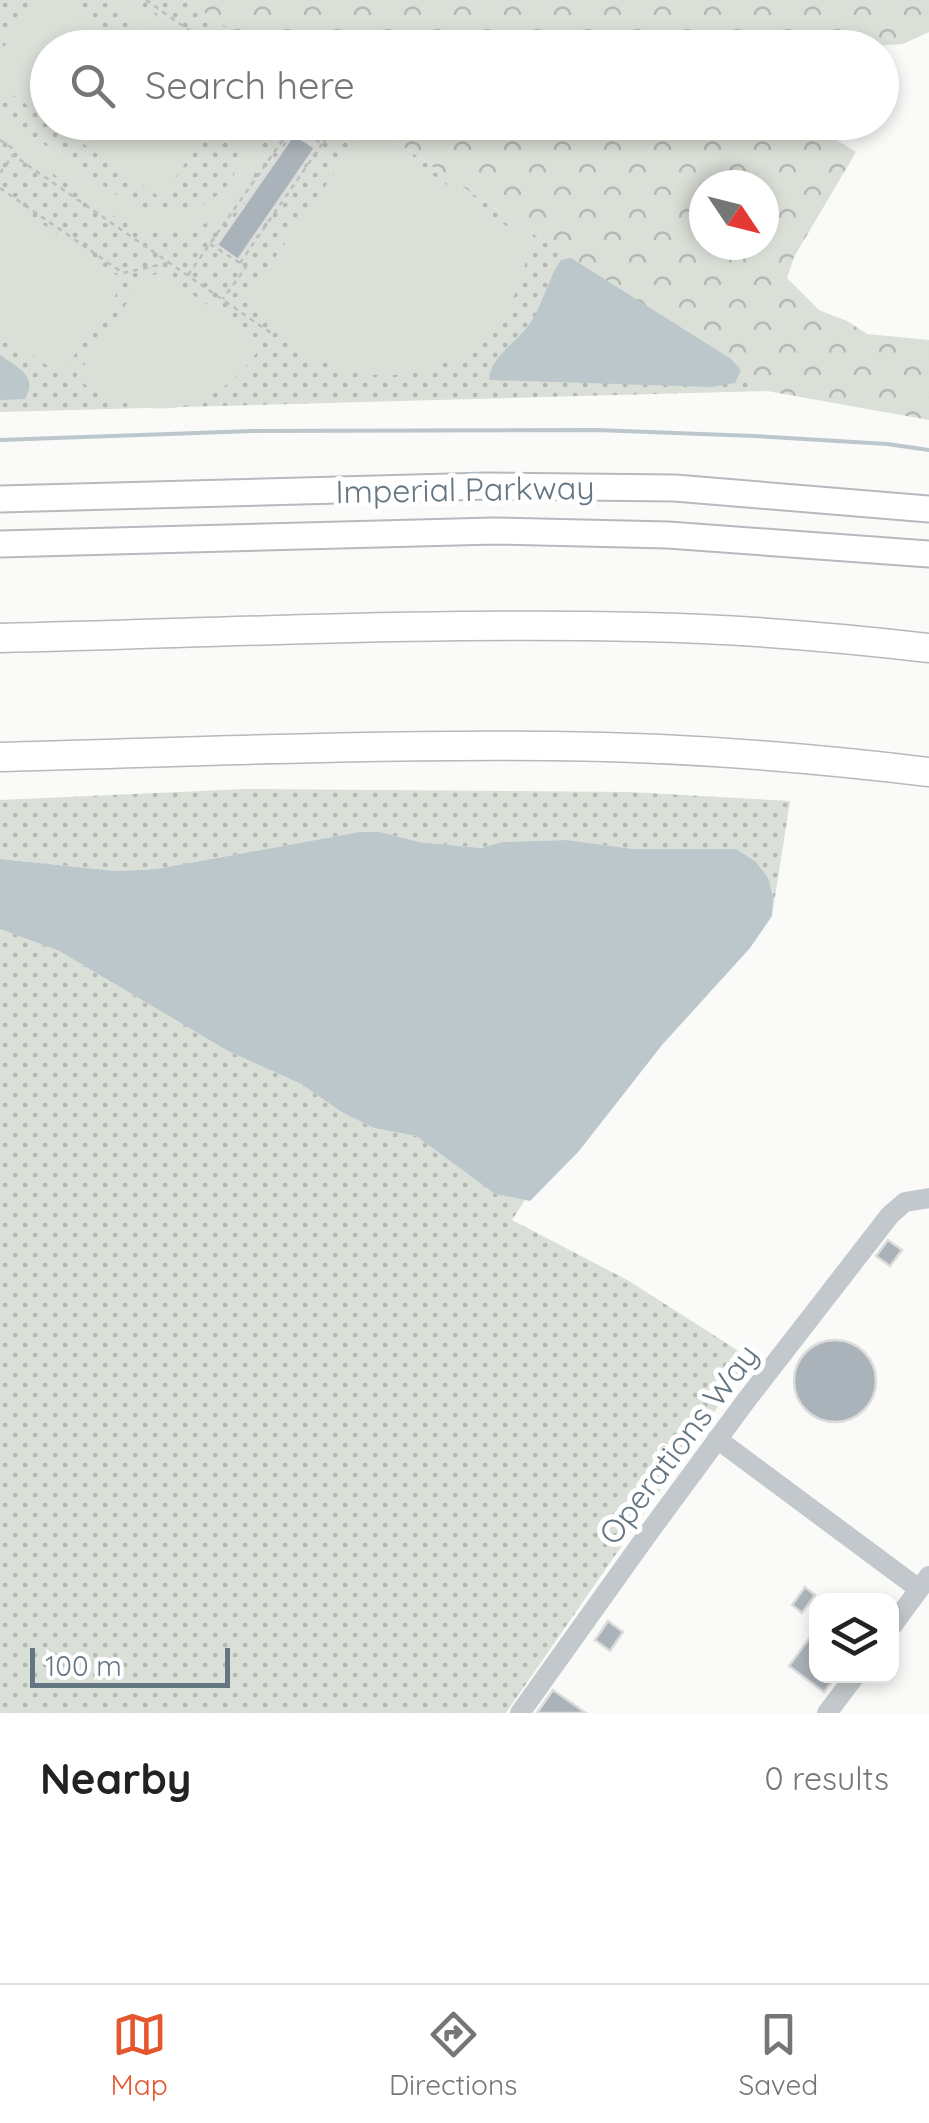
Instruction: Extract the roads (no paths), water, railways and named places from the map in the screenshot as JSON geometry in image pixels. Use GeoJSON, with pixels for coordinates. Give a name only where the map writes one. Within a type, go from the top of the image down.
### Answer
{"type":"FeatureCollection","features":[{"type":"Feature","properties":{"kind":"highway"},"geometry":{"type":"LineString","coordinates":[[0,638],[532,625],[752,632],[929,648]]}},
{"type":"Feature","properties":{"kind":"highway"},"geometry":{"type":"LineString","coordinates":[[0,757],[555,746],[774,756],[929,772]]}},
{"type":"Feature","properties":{"kind":"main road","name":"Imperial Parkway"},"geometry":{"type":"LineString","coordinates":[[0,499],[488,486],[675,488],[929,509]]}},
{"type":"Feature","properties":{"kind":"main road","name":"Imperial Parkway"},"geometry":{"type":"LineString","coordinates":[[0,544],[494,531],[668,535],[929,554]]}},
{"type":"Feature","properties":{"kind":"lane","name":"Operations Way"},"geometry":{"type":"LineString","coordinates":[[520,1713],[717,1439],[890,1215],[905,1202],[929,1198]]}},
{"type":"Feature","properties":{"kind":"lane"},"geometry":{"type":"LineString","coordinates":[[717,1439],[924,1582],[899,1616]]}},
{"type":"Feature","properties":{"kind":"lane"},"geometry":{"type":"LineString","coordinates":[[827,1713],[850,1683]]}},
{"type":"Feature","properties":{"kind":"waterway"},"geometry":{"type":"LineString","coordinates":[[0,440],[252,431],[597,430],[887,444],[929,450]]}}]}
